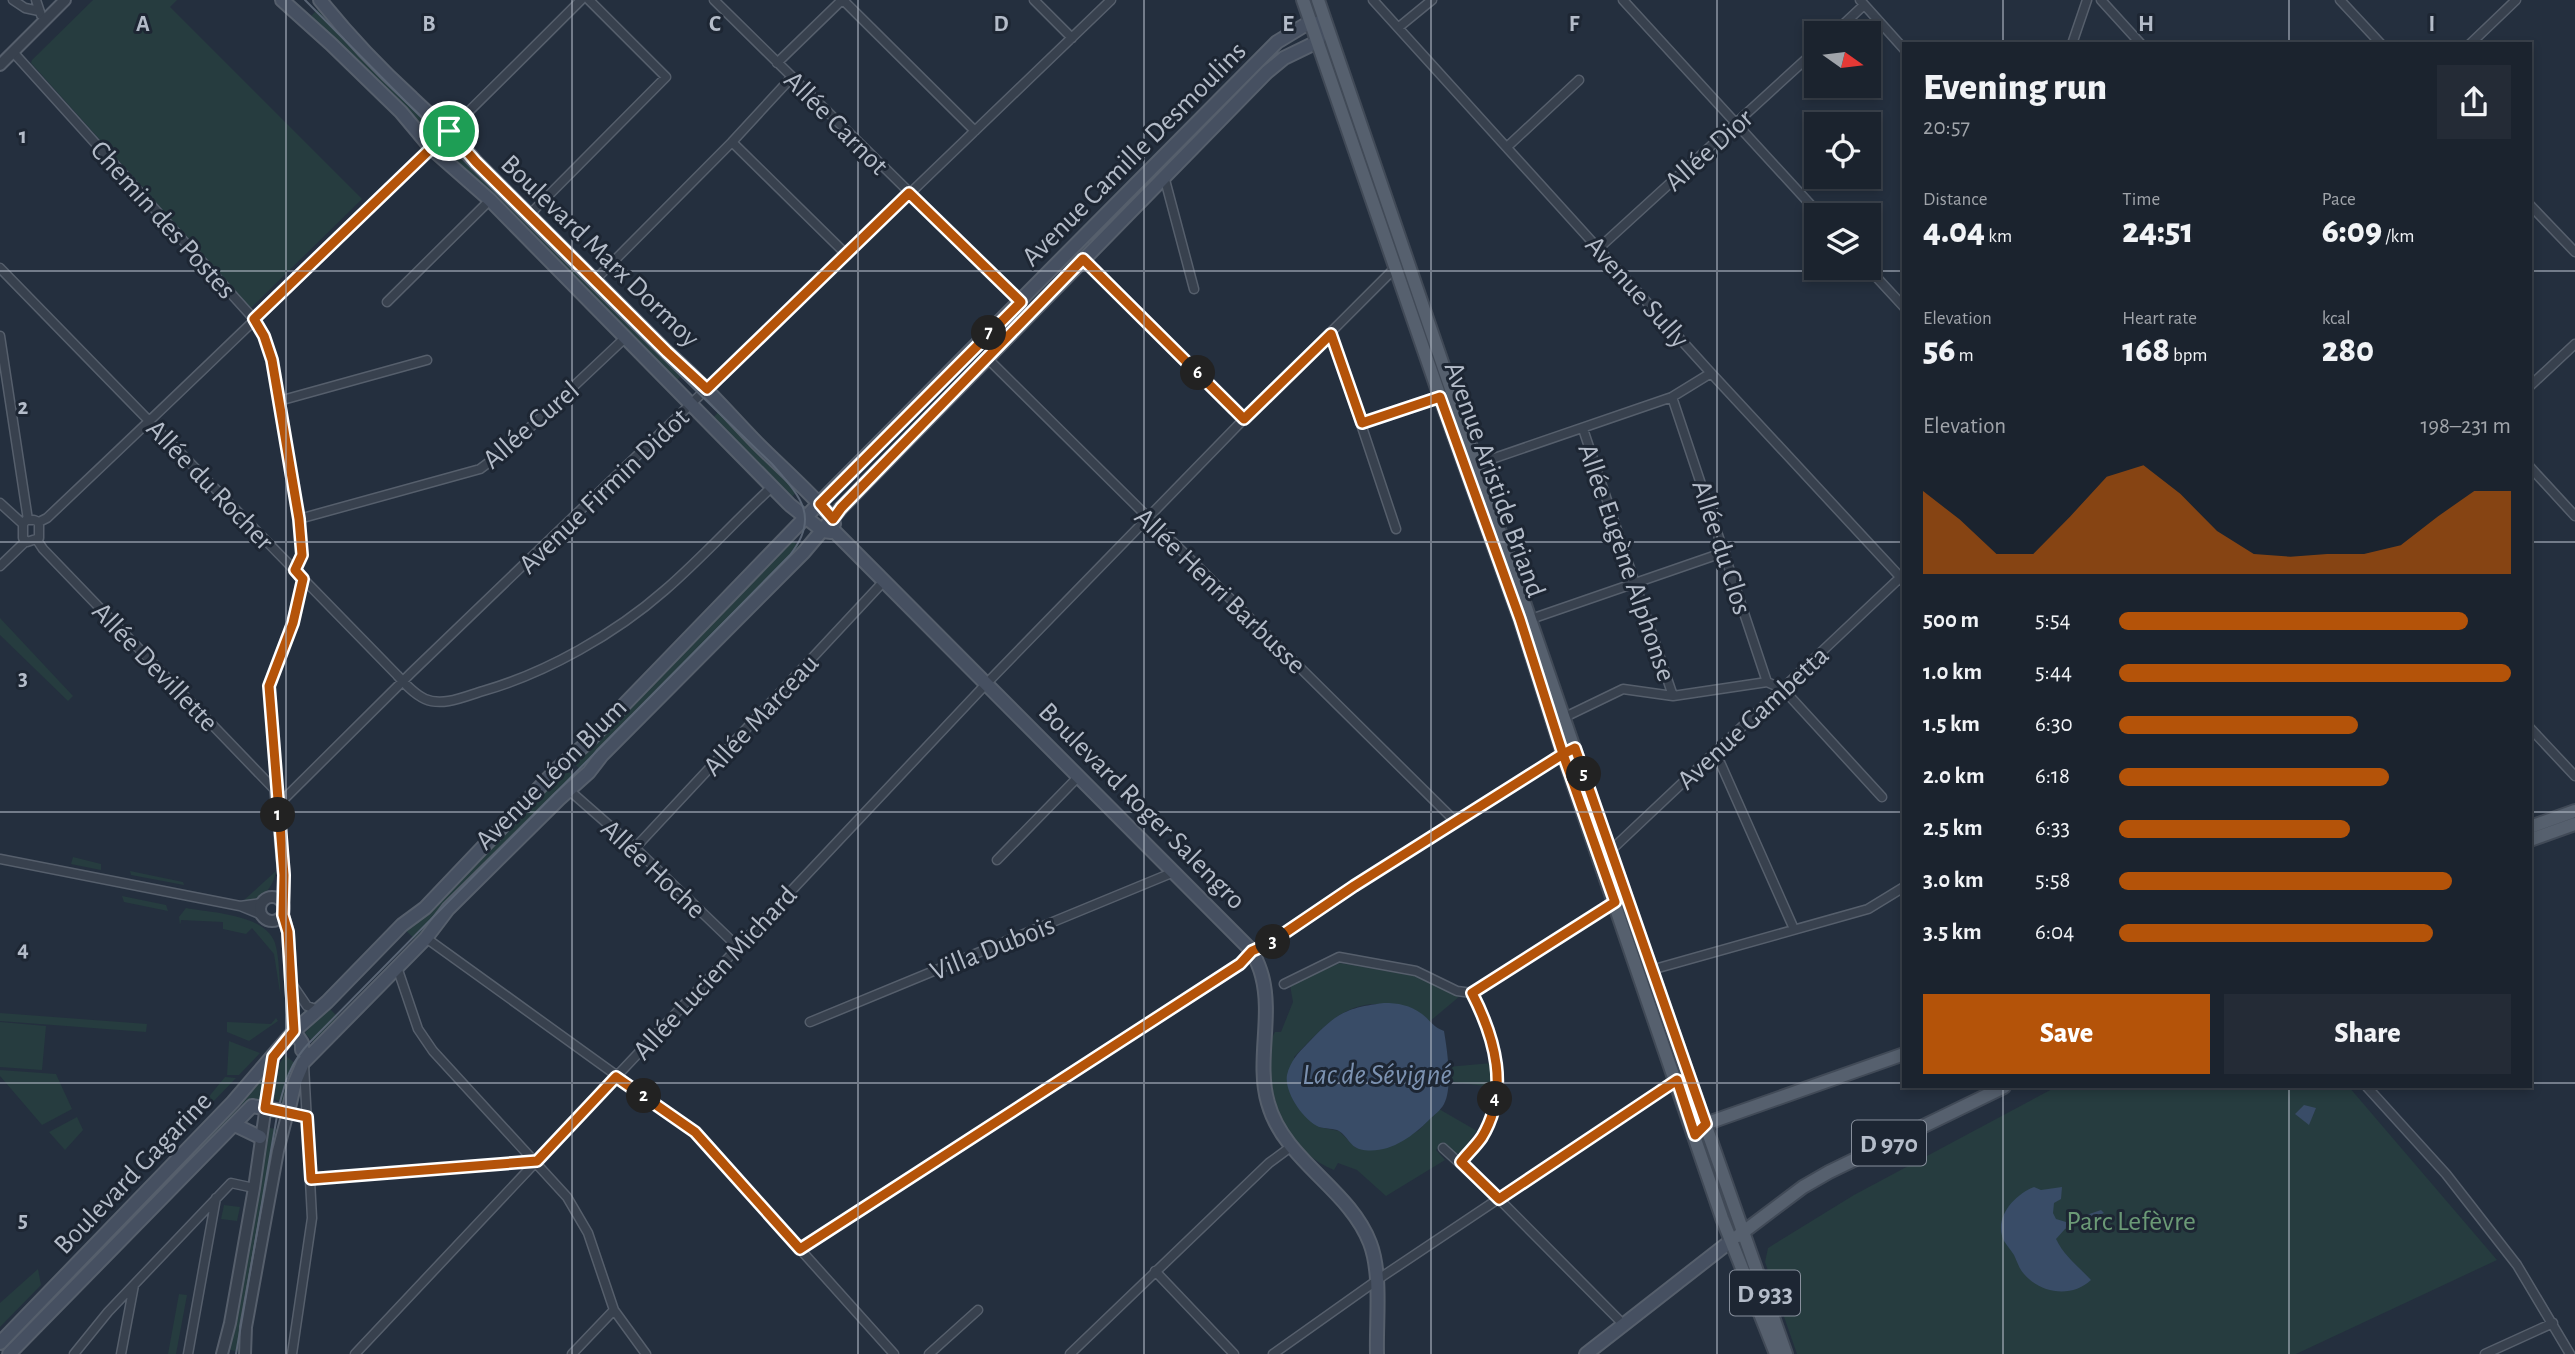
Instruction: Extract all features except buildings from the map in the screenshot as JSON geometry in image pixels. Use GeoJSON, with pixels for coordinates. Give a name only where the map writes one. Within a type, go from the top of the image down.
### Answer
{"type":"FeatureCollection","features":[{"type":"Feature","properties":{"kind":"main road","name":"Boulevard Marx Dormoy"},"geometry":{"type":"LineString","coordinates":[[282,0],[401,113],[432,149],[490,200],[691,406],[805,518],[830,527]]}},
{"type":"Feature","properties":{"kind":"main road","name":"Boulevard Marx Dormoy"},"geometry":{"type":"LineString","coordinates":[[320,0],[345,32],[412,99],[449,131],[476,162],[820,504],[830,527]]}},
{"type":"Feature","properties":{"kind":"main road","name":"Avenue Aristide Briand"},"geometry":{"type":"LineString","coordinates":[[1303,0],[1440,397],[1604,854],[1651,970],[1706,1124],[1737,1236]]}},
{"type":"Feature","properties":{"kind":"main road","name":"Avenue Aristide Briand"},"geometry":{"type":"LineString","coordinates":[[1318,0],[1565,717],[1569,751]]}},
{"type":"Feature","properties":{"kind":"main road"},"geometry":{"type":"LineString","coordinates":[[1310,22],[1325,25],[1317,42]]}},
{"type":"Feature","properties":{"kind":"main road","name":"Avenue Camille Desmoulins"},"geometry":{"type":"LineString","coordinates":[[820,504],[1277,42],[1310,22]]}},
{"type":"Feature","properties":{"kind":"main road","name":"Avenue Camille Desmoulins"},"geometry":{"type":"LineString","coordinates":[[830,527],[841,508],[986,357],[1279,61],[1317,42]]}},
{"type":"Feature","properties":{"kind":"main road","name":"Avenue Léon Blum"},"geometry":{"type":"LineString","coordinates":[[294,1031],[402,925],[425,908],[558,768],[587,743],[820,504]]}},
{"type":"Feature","properties":{"kind":"main road","name":"Avenue Léon Blum"},"geometry":{"type":"LineString","coordinates":[[306,1060],[426,938],[448,909],[589,772],[602,755],[830,527]]}},
{"type":"Feature","properties":{"kind":"main road","name":"Boulevard Roger Salengro"},"geometry":{"type":"LineString","coordinates":[[830,527],[1252,951],[1262,976],[1265,994],[1264,1075],[1268,1104],[1292,1146],[1352,1209],[1371,1245],[1376,1283],[1377,1354]]}},
{"type":"Feature","properties":{"kind":"main road"},"geometry":{"type":"LineString","coordinates":[[2532,826],[2575,811]]}},
{"type":"Feature","properties":{"kind":"main road"},"geometry":{"type":"LineString","coordinates":[[2532,839],[2575,824]]}},
{"type":"Feature","properties":{"kind":"main road","name":"Avenue Aristide Briand"},"geometry":{"type":"LineString","coordinates":[[1604,854],[1615,902],[1703,1159],[1712,1165],[1737,1236]]}},
{"type":"Feature","properties":{"kind":"main road"},"geometry":{"type":"LineString","coordinates":[[265,1108],[288,1112],[295,1082],[306,1060],[302,1043],[294,1031]]}},
{"type":"Feature","properties":{"kind":"main road","name":"Boulevard Gagarine"},"geometry":{"type":"LineString","coordinates":[[0,1343],[187,1152],[294,1031]]}},
{"type":"Feature","properties":{"kind":"main road"},"geometry":{"type":"LineString","coordinates":[[1695,1135],[1706,1124],[1902,1056]]}},
{"type":"Feature","properties":{"kind":"main road","name":"D 970"},"geometry":{"type":"LineString","coordinates":[[1586,1354],[1803,1187],[2002,1088]]}},
{"type":"Feature","properties":{"kind":"main road","name":"Boulevard Gagarine"},"geometry":{"type":"LineString","coordinates":[[9,1354],[252,1106],[265,1108]]}},
{"type":"Feature","properties":{"kind":"main road"},"geometry":{"type":"LineString","coordinates":[[235,1125],[260,1137]]}},
{"type":"Feature","properties":{"kind":"main road","name":"D 933"},"geometry":{"type":"LineString","coordinates":[[1737,1236],[1776,1354]]}},
{"type":"Feature","properties":{"kind":"main road","name":"D 933"},"geometry":{"type":"LineString","coordinates":[[1737,1236],[1786,1354]]}},
{"type":"Feature","properties":{"kind":"street"},"geometry":{"type":"LineString","coordinates":[[13,0],[41,16]]}},
{"type":"Feature","properties":{"kind":"street"},"geometry":{"type":"LineString","coordinates":[[36,0],[41,16]]}},
{"type":"Feature","properties":{"kind":"street"},"geometry":{"type":"LineString","coordinates":[[0,65],[41,16],[65,0]]}},
{"type":"Feature","properties":{"kind":"street"},"geometry":{"type":"LineString","coordinates":[[0,503],[26,522],[47,519],[432,149],[582,0]]}},
{"type":"Feature","properties":{"kind":"street"},"geometry":{"type":"LineString","coordinates":[[529,215],[666,77],[589,0]]}},
{"type":"Feature","properties":{"kind":"street","name":"Allée Carnot"},"geometry":{"type":"LineString","coordinates":[[714,0],[1021,302]]}},
{"type":"Feature","properties":{"kind":"street"},"geometry":{"type":"LineString","coordinates":[[777,63],[842,0],[975,131]]}},
{"type":"Feature","properties":{"kind":"street"},"geometry":{"type":"LineString","coordinates":[[1034,0],[1072,38]]}},
{"type":"Feature","properties":{"kind":"street","name":"Avenue Firmin Didot"},"geometry":{"type":"LineString","coordinates":[[277,806],[403,681],[1111,0]]}},
{"type":"Feature","properties":{"kind":"street","name":"Avenue Sully"},"geometry":{"type":"LineString","coordinates":[[1373,0],[1711,373],[1902,576]]}},
{"type":"Feature","properties":{"kind":"street"},"geometry":{"type":"LineString","coordinates":[[1399,27],[1432,0]]}},
{"type":"Feature","properties":{"kind":"street"},"geometry":{"type":"LineString","coordinates":[[1623,0],[1809,203]]}},
{"type":"Feature","properties":{"kind":"street"},"geometry":{"type":"LineString","coordinates":[[2074,42],[2087,0]]}},
{"type":"Feature","properties":{"kind":"street"},"geometry":{"type":"LineString","coordinates":[[2101,0],[2139,42]]}},
{"type":"Feature","properties":{"kind":"street"},"geometry":{"type":"LineString","coordinates":[[2340,0],[2379,42]]}},
{"type":"Feature","properties":{"kind":"street"},"geometry":{"type":"LineString","coordinates":[[2472,42],[2516,0]]}},
{"type":"Feature","properties":{"kind":"street"},"geometry":{"type":"LineString","coordinates":[[1845,21],[1862,3],[1902,47]]}},
{"type":"Feature","properties":{"kind":"street","name":"Chemin des Postes"},"geometry":{"type":"LineString","coordinates":[[13,52],[254,319],[264,336],[272,360],[299,519],[302,555],[295,570]]}},
{"type":"Feature","properties":{"kind":"street","name":"Allée Dior"},"geometry":{"type":"LineString","coordinates":[[1599,247],[1804,61]]}},
{"type":"Feature","properties":{"kind":"street"},"geometry":{"type":"LineString","coordinates":[[595,280],[732,142],[791,78]]}},
{"type":"Feature","properties":{"kind":"street"},"geometry":{"type":"LineString","coordinates":[[1507,147],[1579,80]]}},
{"type":"Feature","properties":{"kind":"street"},"geometry":{"type":"LineString","coordinates":[[732,142],[847,255]]}},
{"type":"Feature","properties":{"kind":"street"},"geometry":{"type":"LineString","coordinates":[[1164,176],[1194,289]]}},
{"type":"Feature","properties":{"kind":"street"},"geometry":{"type":"LineString","coordinates":[[387,302],[490,200]]}},
{"type":"Feature","properties":{"kind":"street"},"geometry":{"type":"LineString","coordinates":[[2532,207],[2575,252]]}},
{"type":"Feature","properties":{"kind":"street"},"geometry":{"type":"LineString","coordinates":[[1083,259],[1244,419]]}},
{"type":"Feature","properties":{"kind":"street","name":"Allée du Rocher"},"geometry":{"type":"LineString","coordinates":[[0,268],[403,681],[426,700],[453,700],[503,685],[548,666],[607,632],[665,590],[773,486]]}},
{"type":"Feature","properties":{"kind":"street","name":"Allée Lucien Michard"},"geometry":{"type":"LineString","coordinates":[[355,1354],[987,683],[1395,268]]}},
{"type":"Feature","properties":{"kind":"street"},"geometry":{"type":"LineString","coordinates":[[1879,280],[1902,305]]}},
{"type":"Feature","properties":{"kind":"street"},"geometry":{"type":"LineString","coordinates":[[1331,334],[1396,529]]}},
{"type":"Feature","properties":{"kind":"street"},"geometry":{"type":"LineString","coordinates":[[0,336],[26,522],[26,541]]}},
{"type":"Feature","properties":{"kind":"street","name":"Allée Curel"},"geometry":{"type":"LineString","coordinates":[[299,519],[480,469],[507,449],[626,337]]}},
{"type":"Feature","properties":{"kind":"street"},"geometry":{"type":"LineString","coordinates":[[2532,384],[2575,344]]}},
{"type":"Feature","properties":{"kind":"street","name":"Allée Henri Barbusse"},"geometry":{"type":"LineString","coordinates":[[986,357],[1456,822]]}},
{"type":"Feature","properties":{"kind":"street"},"geometry":{"type":"LineString","coordinates":[[279,401],[427,360]]}},
{"type":"Feature","properties":{"kind":"street"},"geometry":{"type":"LineString","coordinates":[[1477,464],[1672,397],[1711,373]]}},
{"type":"Feature","properties":{"kind":"street"},"geometry":{"type":"LineString","coordinates":[[1362,423],[1440,397]]}},
{"type":"Feature","properties":{"kind":"street","name":"Allée du Clos"},"geometry":{"type":"LineString","coordinates":[[1672,397],[1767,682]]}},
{"type":"Feature","properties":{"kind":"street","name":"Allée Eugène Alphonse"},"geometry":{"type":"LineString","coordinates":[[1583,429],[1673,696]]}},
{"type":"Feature","properties":{"kind":"street"},"geometry":{"type":"LineString","coordinates":[[2532,469],[2575,516]]}},
{"type":"Feature","properties":{"kind":"street"},"geometry":{"type":"LineString","coordinates":[[0,566],[26,541],[37,540],[38,522]]}},
{"type":"Feature","properties":{"kind":"street","name":"Allée Devillette"},"geometry":{"type":"LineString","coordinates":[[37,540],[276,791]]}},
{"type":"Feature","properties":{"kind":"street"},"geometry":{"type":"LineString","coordinates":[[1531,619],[1725,552]]}},
{"type":"Feature","properties":{"kind":"street","name":"Avenue Gambetta"},"geometry":{"type":"LineString","coordinates":[[1604,854],[1902,578]]}},
{"type":"Feature","properties":{"kind":"street"},"geometry":{"type":"LineString","coordinates":[[294,1031],[289,942],[283,915],[284,875],[269,686],[293,623],[303,579]]}},
{"type":"Feature","properties":{"kind":"street","name":"Allée Marceau"},"geometry":{"type":"LineString","coordinates":[[635,848],[884,581]]}},
{"type":"Feature","properties":{"kind":"street"},"geometry":{"type":"LineString","coordinates":[[1565,717],[1623,689],[1673,696],[1767,682],[1783,689],[1882,797]]}},
{"type":"Feature","properties":{"kind":"street"},"geometry":{"type":"LineString","coordinates":[[2532,730],[2575,776]]}},
{"type":"Feature","properties":{"kind":"street"},"geometry":{"type":"LineString","coordinates":[[800,1249],[1240,964],[1252,951],[1270,943],[1354,886],[1569,751]]}},
{"type":"Feature","properties":{"kind":"street"},"geometry":{"type":"LineString","coordinates":[[1715,751],[1794,929]]}},
{"type":"Feature","properties":{"kind":"street"},"geometry":{"type":"LineString","coordinates":[[997,860],[1079,776]]}},
{"type":"Feature","properties":{"kind":"street","name":"Allée Hoche"},"geometry":{"type":"LineString","coordinates":[[570,790],[738,947]]}},
{"type":"Feature","properties":{"kind":"street"},"geometry":{"type":"LineString","coordinates":[[0,859],[240,906],[262,915],[266,920],[273,921],[283,915]]}},
{"type":"Feature","properties":{"kind":"street","name":"Villa Dubois"},"geometry":{"type":"LineString","coordinates":[[810,1022],[1174,872]]}},
{"type":"Feature","properties":{"kind":"street"},"geometry":{"type":"LineString","coordinates":[[262,915],[267,899],[284,875]]}},
{"type":"Feature","properties":{"kind":"street"},"geometry":{"type":"LineString","coordinates":[[1651,970],[1868,909],[1902,888]]}},
{"type":"Feature","properties":{"kind":"street"},"geometry":{"type":"LineString","coordinates":[[240,906],[267,899],[278,898],[283,902]]}},
{"type":"Feature","properties":{"kind":"street"},"geometry":{"type":"LineString","coordinates":[[1284,984],[1339,957],[1416,971],[1457,991],[1472,993],[1615,902]]}},
{"type":"Feature","properties":{"kind":"street"},"geometry":{"type":"LineString","coordinates":[[273,921],[289,942]]}},
{"type":"Feature","properties":{"kind":"street"},"geometry":{"type":"LineString","coordinates":[[426,938],[695,1132],[894,1354]]}},
{"type":"Feature","properties":{"kind":"street"},"geometry":{"type":"LineString","coordinates":[[397,968],[418,1029],[433,1051],[537,1161],[582,1218],[614,1310],[646,1354]]}},
{"type":"Feature","properties":{"kind":"street"},"geometry":{"type":"LineString","coordinates":[[292,984],[306,1006],[318,1010]]}},
{"type":"Feature","properties":{"kind":"street"},"geometry":{"type":"LineString","coordinates":[[1461,1162],[1482,1138],[1492,1114],[1498,1085],[1497,1056],[1484,1016],[1472,993]]}},
{"type":"Feature","properties":{"kind":"street"},"geometry":{"type":"LineString","coordinates":[[222,1354],[230,1324],[261,1149],[260,1137],[273,1057]]}},
{"type":"Feature","properties":{"kind":"street"},"geometry":{"type":"LineString","coordinates":[[292,1354],[311,1230],[306,1060]]}},
{"type":"Feature","properties":{"kind":"street"},"geometry":{"type":"LineString","coordinates":[[1273,1354],[1677,1080]]}},
{"type":"Feature","properties":{"kind":"street"},"geometry":{"type":"LineString","coordinates":[[2368,1088],[2446,1174],[2517,1265],[2570,1354]]}},
{"type":"Feature","properties":{"kind":"street"},"geometry":{"type":"LineString","coordinates":[[245,1354],[246,1327],[278,1151],[288,1112],[307,1117]]}},
{"type":"Feature","properties":{"kind":"street"},"geometry":{"type":"LineString","coordinates":[[1070,1354],[1269,1163],[1292,1146]]}},
{"type":"Feature","properties":{"kind":"street"},"geometry":{"type":"LineString","coordinates":[[1443,1147],[1499,1199],[1624,1325]]}},
{"type":"Feature","properties":{"kind":"street"},"geometry":{"type":"LineString","coordinates":[[311,1179],[537,1161]]}},
{"type":"Feature","properties":{"kind":"street"},"geometry":{"type":"LineString","coordinates":[[74,1354],[134,1285],[231,1183],[254,1188]]}},
{"type":"Feature","properties":{"kind":"street"},"geometry":{"type":"LineString","coordinates":[[188,1354],[216,1198]]}},
{"type":"Feature","properties":{"kind":"street"},"geometry":{"type":"LineString","coordinates":[[1155,1271],[1234,1354]]}},
{"type":"Feature","properties":{"kind":"street"},"geometry":{"type":"LineString","coordinates":[[121,1354],[134,1285]]}},
{"type":"Feature","properties":{"kind":"street"},"geometry":{"type":"LineString","coordinates":[[572,1354],[614,1310]]}},
{"type":"Feature","properties":{"kind":"street"},"geometry":{"type":"LineString","coordinates":[[929,1354],[978,1310]]}},
{"type":"Feature","properties":{"kind":"street"},"geometry":{"type":"LineString","coordinates":[[2485,1354],[2553,1323]]}},
{"type":"Feature","properties":{"kind":"green space"},"geometry":{"type":"Polygon","coordinates":[[[93,0],[177,0],[170,7],[362,199],[251,308],[31,63],[93,0]]]}},
{"type":"Feature","properties":{"kind":"green space"},"geometry":{"type":"Polygon","coordinates":[[[321,6],[430,117],[419,128],[307,20],[321,6]]]}},
{"type":"Feature","properties":{"kind":"green space"},"geometry":{"type":"Polygon","coordinates":[[[461,149],[685,372],[674,383],[451,159],[461,149]]]}},
{"type":"Feature","properties":{"kind":"green space"},"geometry":{"type":"Polygon","coordinates":[[[721,409],[800,488],[790,499],[769,473],[711,420],[721,409]]]}},
{"type":"Feature","properties":{"kind":"green space"},"geometry":{"type":"Polygon","coordinates":[[[790,539],[802,548],[788,564],[776,571],[594,756],[583,772],[571,761],[790,539]]]}},
{"type":"Feature","properties":{"kind":"green space"},"geometry":{"type":"Polygon","coordinates":[[[0,618],[73,696],[68,701],[0,635],[0,618]]]}},
{"type":"Feature","properties":{"kind":"green space"},"geometry":{"type":"Polygon","coordinates":[[[565,768],[576,779],[418,942],[404,929],[430,909],[565,768]]]}},
{"type":"Feature","properties":{"kind":"green space"},"geometry":{"type":"Polygon","coordinates":[[[73,857],[101,864],[101,870],[71,864],[73,857]]]}},
{"type":"Feature","properties":{"kind":"green space"},"geometry":{"type":"Polygon","coordinates":[[[130,871],[183,882],[184,885],[131,875],[130,871]]]}},
{"type":"Feature","properties":{"kind":"green space"},"geometry":{"type":"Polygon","coordinates":[[[276,871],[266,892],[243,901],[276,871]]]}},
{"type":"Feature","properties":{"kind":"green space"},"geometry":{"type":"Polygon","coordinates":[[[122,896],[166,905],[168,911],[124,902],[122,896]]]}},
{"type":"Feature","properties":{"kind":"green space"},"geometry":{"type":"Polygon","coordinates":[[[186,908],[249,920],[269,933],[277,950],[281,999],[274,954],[252,928],[246,934],[223,929],[223,922],[181,920],[180,925],[179,917],[186,908]]]}},
{"type":"Feature","properties":{"kind":"green space"},"geometry":{"type":"Polygon","coordinates":[[[1340,963],[1414,976],[1460,996],[1429,1022],[1416,1012],[1383,1004],[1354,1008],[1329,1023],[1294,1057],[1319,1127],[1339,1131],[1356,1148],[1418,1131],[1439,1109],[1477,1131],[1460,1153],[1454,1153],[1443,1142],[1436,1150],[1445,1160],[1386,1196],[1357,1170],[1338,1163],[1334,1170],[1305,1151],[1285,1125],[1273,1093],[1271,1045],[1275,1032],[1281,1032],[1293,1002],[1290,985],[1340,963]]]}},
{"type":"Feature","properties":{"kind":"green space"},"geometry":{"type":"Polygon","coordinates":[[[328,1007],[338,1017],[335,1020],[338,1024],[314,1043],[305,1033],[328,1007]]]}},
{"type":"Feature","properties":{"kind":"green space"},"geometry":{"type":"Polygon","coordinates":[[[0,1013],[147,1024],[146,1032],[0,1021],[0,1013]]]}},
{"type":"Feature","properties":{"kind":"green space"},"geometry":{"type":"Polygon","coordinates":[[[276,1018],[278,1021],[249,1041],[227,1032],[227,1022],[271,1024],[276,1018]]]}},
{"type":"Feature","properties":{"kind":"green space"},"geometry":{"type":"Polygon","coordinates":[[[0,1022],[46,1026],[42,1070],[0,1067],[0,1022]]]}},
{"type":"Feature","properties":{"kind":"green space"},"geometry":{"type":"Polygon","coordinates":[[[229,1041],[260,1053],[239,1075],[227,1075],[229,1041]]]}},
{"type":"Feature","properties":{"kind":"green space"},"geometry":{"type":"Polygon","coordinates":[[[285,1055],[297,1065],[283,1102],[273,1099],[272,1091],[277,1068],[285,1055]]]}},
{"type":"Feature","properties":{"kind":"green space"},"geometry":{"type":"Polygon","coordinates":[[[1492,1063],[1491,1087],[1448,1081],[1447,1067],[1492,1063]]]}},
{"type":"Feature","properties":{"kind":"green space"},"geometry":{"type":"Polygon","coordinates":[[[0,1070],[56,1074],[72,1109],[42,1125],[0,1076],[0,1070]]]}},
{"type":"Feature","properties":{"kind":"green space"},"geometry":{"type":"Polygon","coordinates":[[[266,1072],[261,1101],[252,1099],[244,1107],[240,1102],[266,1072]]]}},
{"type":"Feature","properties":{"kind":"green space"},"geometry":{"type":"Polygon","coordinates":[[[225,1077],[236,1078],[182,1134],[180,1132],[225,1077]]]}},
{"type":"Feature","properties":{"kind":"green space","name":"Parc Lefèvre"},"geometry":{"type":"Polygon","coordinates":[[[2054,1088],[2350,1088],[2497,1260],[2296,1354],[1797,1354],[1765,1262],[1768,1248],[1854,1195],[2054,1088]]]}},
{"type":"Feature","properties":{"kind":"green space"},"geometry":{"type":"Polygon","coordinates":[[[234,1108],[239,1113],[200,1152],[197,1149],[234,1108]]]}},
{"type":"Feature","properties":{"kind":"green space"},"geometry":{"type":"Polygon","coordinates":[[[77,1117],[83,1130],[65,1150],[49,1132],[77,1117]]]}},
{"type":"Feature","properties":{"kind":"green space"},"geometry":{"type":"Polygon","coordinates":[[[265,1127],[281,1130],[241,1352],[226,1349],[265,1127]]]}},
{"type":"Feature","properties":{"kind":"green space"},"geometry":{"type":"Polygon","coordinates":[[[224,1205],[240,1207],[237,1221],[221,1219],[224,1205]]]}},
{"type":"Feature","properties":{"kind":"green space"},"geometry":{"type":"Polygon","coordinates":[[[38,1269],[41,1285],[0,1327],[0,1303],[38,1269]]]}},
{"type":"Feature","properties":{"kind":"green space"},"geometry":{"type":"Polygon","coordinates":[[[179,1294],[187,1295],[176,1354],[168,1354],[179,1294]]]}},
{"type":"Feature","properties":{"kind":"water","name":"Lac de Sévigné"},"geometry":{"type":"Polygon","coordinates":[[[1384,1003],[1413,1008],[1444,1031],[1448,1088],[1443,1106],[1414,1133],[1388,1148],[1369,1151],[1356,1148],[1339,1131],[1319,1127],[1307,1118],[1288,1089],[1287,1075],[1298,1054],[1341,1014],[1359,1007],[1384,1003]]]}},
{"type":"Feature","properties":{"kind":"water"},"geometry":{"type":"Polygon","coordinates":[[[2304,1105],[2316,1108],[2309,1125],[2295,1114],[2304,1105]]]}},
{"type":"Feature","properties":{"kind":"water"},"geometry":{"type":"Polygon","coordinates":[[[2034,1187],[2041,1190],[2062,1187],[2061,1199],[2054,1203],[2053,1213],[2056,1219],[2066,1222],[2101,1210],[2104,1213],[2065,1229],[2056,1239],[2067,1256],[2091,1280],[2083,1286],[2057,1291],[2039,1286],[2022,1272],[2004,1241],[2001,1224],[2007,1208],[2019,1196],[2034,1187]]]}},
{"type":"Feature","properties":{"kind":"tram line"},"geometry":{"type":"LineString","coordinates":[[236,1354],[278,1110],[286,1081],[298,1057],[790,555],[804,529],[805,517],[798,496],[772,464],[595,292],[305,0]]}},
{"type":"Feature","properties":{"kind":"route"},"geometry":{"type":"LineString","coordinates":[[449,131],[254,319],[264,336],[272,360],[299,519],[302,555],[295,570],[303,579],[293,623],[269,686],[284,875],[283,915],[291,962],[294,1031],[273,1057],[265,1108],[307,1117],[311,1179],[537,1161],[616,1077],[695,1132],[800,1249],[1240,964],[1252,951],[1270,943],[1354,886],[1563,754],[1615,902],[1472,993],[1484,1016],[1497,1056],[1498,1085],[1492,1114],[1482,1138],[1461,1162],[1499,1199],[1677,1080],[1695,1135],[1706,1124],[1575,748],[1563,754],[1520,619],[1440,397],[1362,423],[1331,334],[1244,419],[1083,259],[833,519],[820,504],[832,490],[1021,302],[909,193],[707,389],[476,162],[449,131]]}}]}
